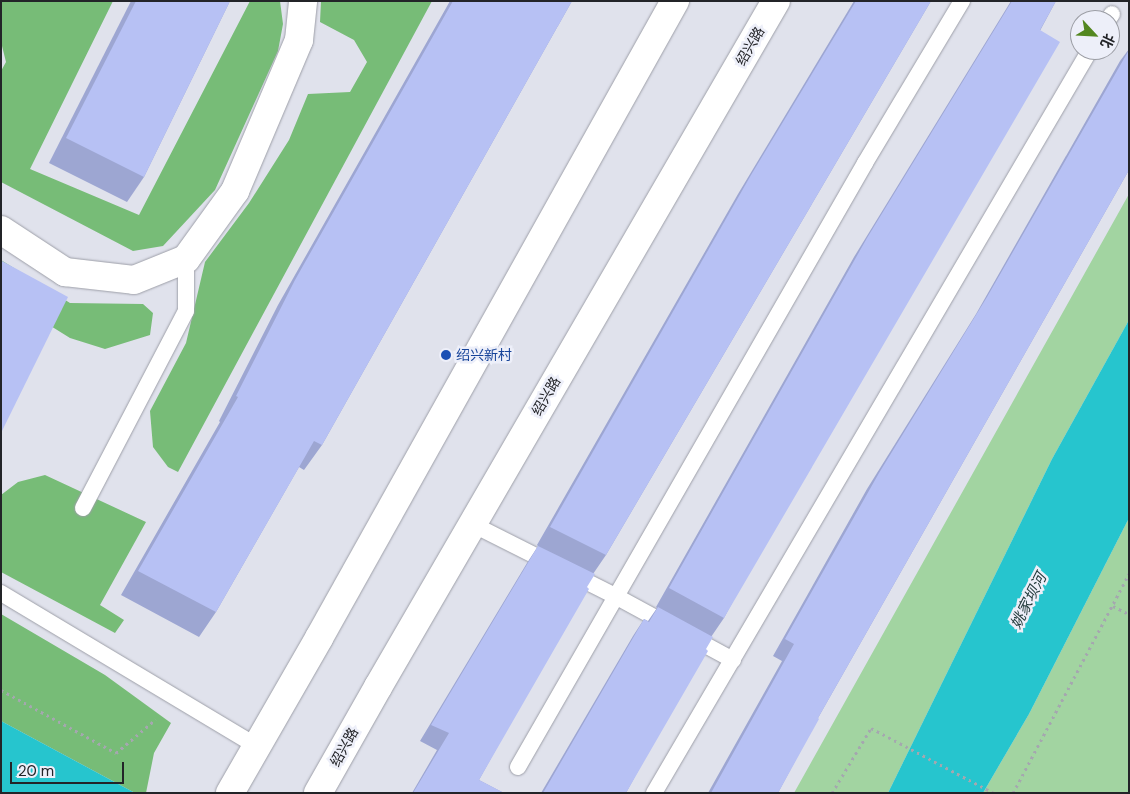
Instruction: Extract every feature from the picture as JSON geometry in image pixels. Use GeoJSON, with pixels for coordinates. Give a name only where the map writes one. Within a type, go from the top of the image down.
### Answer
{"type":"FeatureCollection","features":[{"type":"Feature","properties":{"kind":"main road"},"geometry":{"type":"LineString","coordinates":[[1,230],[65,272],[134,280],[186,259],[235,191],[299,40],[303,1]]}},
{"type":"Feature","properties":{"kind":"main road"},"geometry":{"type":"LineString","coordinates":[[230,793],[675,1]]}},
{"type":"Feature","properties":{"kind":"main road","name":"绍兴路"},"geometry":{"type":"LineString","coordinates":[[318,793],[776,1]]}},
{"type":"Feature","properties":{"kind":"lane"},"geometry":{"type":"LineString","coordinates":[[518,768],[870,155],[962,1]]}},
{"type":"Feature","properties":{"kind":"lane"},"geometry":{"type":"LineString","coordinates":[[654,793],[1084,60]]}},
{"type":"Feature","properties":{"kind":"lane"},"geometry":{"type":"LineString","coordinates":[[83,508],[186,311],[186,259]]}},
{"type":"Feature","properties":{"kind":"lane"},"geometry":{"type":"LineString","coordinates":[[472,524],[617,596],[733,660]]}},
{"type":"Feature","properties":{"kind":"lane"},"geometry":{"type":"LineString","coordinates":[[1,593],[257,746]]}},
{"type":"Feature","properties":{"kind":"path"},"geometry":{"type":"LineString","coordinates":[[1013,793],[1129,574]]}},
{"type":"Feature","properties":{"kind":"path"},"geometry":{"type":"LineString","coordinates":[[1112,606],[1129,614]]}},
{"type":"Feature","properties":{"kind":"path"},"geometry":{"type":"LineString","coordinates":[[1,690],[116,753],[179,699]]}},
{"type":"Feature","properties":{"kind":"path"},"geometry":{"type":"LineString","coordinates":[[832,793],[871,728],[994,793]]}},
{"type":"Feature","properties":{"kind":"green space"},"geometry":{"type":"Polygon","coordinates":[[[1,1],[113,1],[30,169],[139,215],[250,1],[280,1],[283,24],[278,51],[215,190],[163,246],[133,251],[1,182],[1,71],[6,62],[1,42],[1,1]]]}},
{"type":"Feature","properties":{"kind":"green space"},"geometry":{"type":"Polygon","coordinates":[[[321,1],[432,1],[178,472],[168,467],[153,447],[150,411],[186,343],[205,262],[249,203],[289,140],[308,94],[350,92],[367,62],[354,40],[320,22],[321,1]]]}},
{"type":"Feature","properties":{"kind":"green space"},"geometry":{"type":"Polygon","coordinates":[[[1129,194],[1129,320],[1052,459],[888,793],[794,793],[1129,194]]]}},
{"type":"Feature","properties":{"kind":"green space"},"geometry":{"type":"Polygon","coordinates":[[[1,260],[70,303],[143,304],[153,313],[150,335],[105,349],[70,338],[1,295],[1,260]]]}},
{"type":"Feature","properties":{"kind":"green space"},"geometry":{"type":"Polygon","coordinates":[[[45,475],[146,522],[100,605],[124,620],[115,633],[1,572],[1,495],[18,482],[45,475]]]}},
{"type":"Feature","properties":{"kind":"green space"},"geometry":{"type":"Polygon","coordinates":[[[1129,518],[1129,793],[983,793],[1029,714],[1129,518]]]}},
{"type":"Feature","properties":{"kind":"green space"},"geometry":{"type":"Polygon","coordinates":[[[1,614],[105,675],[171,723],[154,753],[146,793],[135,793],[1,721],[1,614]]]}},
{"type":"Feature","properties":{"kind":"water","name":"姚家坝河"},"geometry":{"type":"Polygon","coordinates":[[[1129,320],[1129,518],[1029,714],[983,793],[888,793],[1052,459],[1129,320]]]}},
{"type":"Feature","properties":{"kind":"water"},"geometry":{"type":"Polygon","coordinates":[[[1,721],[135,793],[1,793],[1,721]]]}},
{"type":"Feature","properties":{"kind":"building"},"geometry":{"type":"Polygon","coordinates":[[[136,1],[230,1],[144,177],[66,138],[136,1]]]}},
{"type":"Feature","properties":{"kind":"building"},"geometry":{"type":"Polygon","coordinates":[[[453,1],[572,1],[322,445],[314,441],[216,612],[138,571],[238,397],[236,396],[295,280],[453,1]]]}},
{"type":"Feature","properties":{"kind":"building"},"geometry":{"type":"Polygon","coordinates":[[[856,1],[931,1],[606,555],[550,527],[751,175],[856,1]]]}},
{"type":"Feature","properties":{"kind":"building"},"geometry":{"type":"Polygon","coordinates":[[[1012,1],[1056,1],[1040,30],[1060,42],[724,618],[669,588],[867,238],[1012,1]]]}},
{"type":"Feature","properties":{"kind":"building"},"geometry":{"type":"Polygon","coordinates":[[[1129,50],[1129,170],[818,718],[778,793],[711,793],[794,644],[785,639],[879,473],[987,297],[1129,50]]]}},
{"type":"Feature","properties":{"kind":"building"},"geometry":{"type":"Polygon","coordinates":[[[1,262],[68,297],[1,433],[1,262]]]}},
{"type":"Feature","properties":{"kind":"building"},"geometry":{"type":"Polygon","coordinates":[[[538,546],[595,574],[587,587],[589,589],[479,780],[504,793],[413,793],[449,733],[431,725],[538,546]]]}},
{"type":"Feature","properties":{"kind":"building"},"geometry":{"type":"Polygon","coordinates":[[[658,607],[713,637],[706,649],[708,651],[626,793],[543,793],[644,619],[649,622],[658,607]]]}},
{"type":"Feature","properties":{"kind":"place","name":"绍兴新村"},"geometry":{"type":"Point","coordinates":[446,355]}}]}
